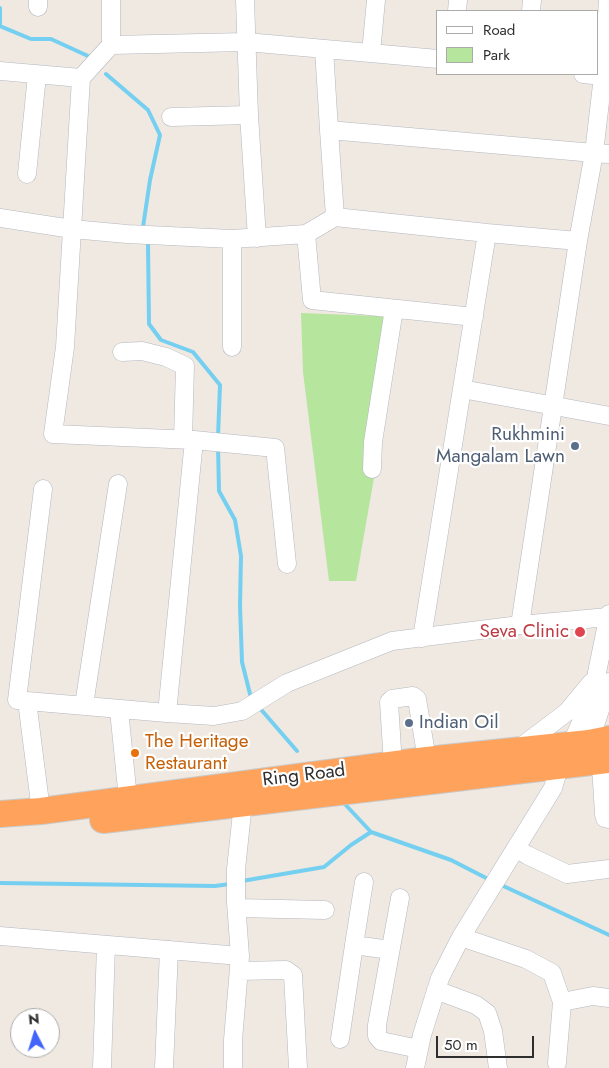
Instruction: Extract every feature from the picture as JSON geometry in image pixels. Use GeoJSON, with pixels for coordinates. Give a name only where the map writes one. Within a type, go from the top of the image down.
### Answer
{"type":"FeatureCollection","features":[{"type":"Feature","properties":{"kind":"highway","name":"Ring Road"},"geometry":{"type":"LineString","coordinates":[[0,814],[41,811],[428,760],[516,751],[586,757]]}},
{"type":"Feature","properties":{"kind":"highway","name":"Ring Road"},"geometry":{"type":"LineString","coordinates":[[0,832],[243,803],[586,757]]}},
{"type":"Feature","properties":{"kind":"street"},"geometry":{"type":"LineString","coordinates":[[111,0],[111,46],[81,78],[65,346],[53,434],[188,439],[275,448],[287,564]]}},
{"type":"Feature","properties":{"kind":"street"},"geometry":{"type":"LineString","coordinates":[[245,0],[249,115],[257,238]]}},
{"type":"Feature","properties":{"kind":"street"},"geometry":{"type":"LineString","coordinates":[[371,53],[376,0]]}},
{"type":"Feature","properties":{"kind":"street"},"geometry":{"type":"LineString","coordinates":[[520,625],[578,241],[601,154],[602,76],[608,0]]}},
{"type":"Feature","properties":{"kind":"street"},"geometry":{"type":"LineString","coordinates":[[111,46],[246,42],[436,59]]}},
{"type":"Feature","properties":{"kind":"street"},"geometry":{"type":"LineString","coordinates":[[324,49],[335,218]]}},
{"type":"Feature","properties":{"kind":"street"},"geometry":{"type":"LineString","coordinates":[[0,71],[81,78]]}},
{"type":"Feature","properties":{"kind":"street"},"geometry":{"type":"LineString","coordinates":[[27,174],[37,75]]}},
{"type":"Feature","properties":{"kind":"street"},"geometry":{"type":"LineString","coordinates":[[592,75],[602,76]]}},
{"type":"Feature","properties":{"kind":"street"},"geometry":{"type":"LineString","coordinates":[[171,116],[249,115]]}},
{"type":"Feature","properties":{"kind":"street"},"geometry":{"type":"LineString","coordinates":[[329,130],[601,154]]}},
{"type":"Feature","properties":{"kind":"street"},"geometry":{"type":"LineString","coordinates":[[0,218],[72,229],[127,234],[232,239],[306,234],[335,218],[578,241]]}},
{"type":"Feature","properties":{"kind":"street"},"geometry":{"type":"LineString","coordinates":[[422,638],[487,233]]}},
{"type":"Feature","properties":{"kind":"street"},"geometry":{"type":"LineString","coordinates":[[306,234],[312,300],[474,317]]}},
{"type":"Feature","properties":{"kind":"street"},"geometry":{"type":"LineString","coordinates":[[232,239],[232,347]]}},
{"type":"Feature","properties":{"kind":"street"},"geometry":{"type":"LineString","coordinates":[[372,469],[372,442],[394,309]]}},
{"type":"Feature","properties":{"kind":"street"},"geometry":{"type":"LineString","coordinates":[[122,352],[142,351],[166,357],[185,366],[188,439],[167,714]]}},
{"type":"Feature","properties":{"kind":"street"},"geometry":{"type":"LineString","coordinates":[[462,389],[609,416]]}},
{"type":"Feature","properties":{"kind":"street"},"geometry":{"type":"LineString","coordinates":[[84,705],[118,484]]}},
{"type":"Feature","properties":{"kind":"street"},"geometry":{"type":"LineString","coordinates":[[43,490],[17,700],[167,714],[219,716],[242,712],[286,683],[392,641],[609,616],[602,680],[583,718],[586,757],[604,814],[609,819]]}},
{"type":"Feature","properties":{"kind":"street"},"geometry":{"type":"LineString","coordinates":[[516,751],[567,712],[602,680]]}},
{"type":"Feature","properties":{"kind":"street"},"geometry":{"type":"LineString","coordinates":[[393,765],[389,702],[392,699],[413,696],[417,699],[428,760]]}},
{"type":"Feature","properties":{"kind":"street"},"geometry":{"type":"LineString","coordinates":[[27,701],[41,811]]}},
{"type":"Feature","properties":{"kind":"street"},"geometry":{"type":"LineString","coordinates":[[119,710],[128,799]]}},
{"type":"Feature","properties":{"kind":"street"},"geometry":{"type":"LineString","coordinates":[[415,1068],[440,978],[461,937],[516,848],[586,757]]}},
{"type":"Feature","properties":{"kind":"street"},"geometry":{"type":"LineString","coordinates":[[233,1068],[233,1040],[240,963],[236,905],[236,869],[243,803]]}},
{"type":"Feature","properties":{"kind":"street"},"geometry":{"type":"LineString","coordinates":[[516,848],[527,856],[567,874],[609,869]]}},
{"type":"Feature","properties":{"kind":"street"},"geometry":{"type":"LineString","coordinates":[[340,1039],[364,882]]}},
{"type":"Feature","properties":{"kind":"street"},"geometry":{"type":"LineString","coordinates":[[400,898],[377,1025],[377,1036],[382,1041],[419,1049]]}},
{"type":"Feature","properties":{"kind":"street"},"geometry":{"type":"LineString","coordinates":[[236,905],[325,910]]}},
{"type":"Feature","properties":{"kind":"street"},"geometry":{"type":"LineString","coordinates":[[0,936],[169,950],[286,970],[293,975],[298,1068]]}},
{"type":"Feature","properties":{"kind":"street"},"geometry":{"type":"LineString","coordinates":[[461,937],[526,959],[552,973],[562,1002],[557,1063]]}},
{"type":"Feature","properties":{"kind":"street"},"geometry":{"type":"LineString","coordinates":[[102,1068],[106,945]]}},
{"type":"Feature","properties":{"kind":"street"},"geometry":{"type":"LineString","coordinates":[[354,945],[390,950]]}},
{"type":"Feature","properties":{"kind":"street"},"geometry":{"type":"LineString","coordinates":[[164,1068],[169,950]]}},
{"type":"Feature","properties":{"kind":"street"},"geometry":{"type":"LineString","coordinates":[[436,990],[476,1005],[487,1013],[493,1031],[498,1068]]}},
{"type":"Feature","properties":{"kind":"street"},"geometry":{"type":"LineString","coordinates":[[562,1002],[593,996],[609,998]]}},
{"type":"Feature","properties":{"kind":"green space"},"geometry":{"type":"Polygon","coordinates":[[[301,313],[402,317],[356,581],[329,581],[303,372],[301,313]]]}},
{"type":"Feature","properties":{"kind":"waterway"},"geometry":{"type":"LineString","coordinates":[[0,8],[0,26],[31,39],[51,39],[88,56]]}},
{"type":"Feature","properties":{"kind":"waterway"},"geometry":{"type":"LineString","coordinates":[[106,74],[148,110],[160,135],[150,180],[143,227]]}},
{"type":"Feature","properties":{"kind":"waterway"},"geometry":{"type":"LineString","coordinates":[[148,244],[149,324],[161,340],[193,352],[220,385],[218,437]]}},
{"type":"Feature","properties":{"kind":"waterway"},"geometry":{"type":"LineString","coordinates":[[218,446],[219,491],[235,520],[241,556],[242,662],[251,698]]}},
{"type":"Feature","properties":{"kind":"waterway"},"geometry":{"type":"LineString","coordinates":[[258,706],[297,751]]}},
{"type":"Feature","properties":{"kind":"waterway"},"geometry":{"type":"LineString","coordinates":[[342,801],[371,832]]}},
{"type":"Feature","properties":{"kind":"waterway"},"geometry":{"type":"LineString","coordinates":[[242,881],[324,867],[351,845],[371,832],[451,860],[490,880]]}},
{"type":"Feature","properties":{"kind":"waterway"},"geometry":{"type":"LineString","coordinates":[[0,883],[215,886],[230,884]]}},
{"type":"Feature","properties":{"kind":"waterway"},"geometry":{"type":"LineString","coordinates":[[499,884],[609,935]]}},
{"type":"Feature","properties":{"kind":"place","name":"Rukhmini Mangalam Lawn"},"geometry":{"type":"Point","coordinates":[575,446]}},
{"type":"Feature","properties":{"kind":"place","name":"Seva Clinic"},"geometry":{"type":"Point","coordinates":[580,632]}},
{"type":"Feature","properties":{"kind":"place","name":"Indian Oil"},"geometry":{"type":"Point","coordinates":[409,723]}},
{"type":"Feature","properties":{"kind":"place","name":"The Heritage Restaurant"},"geometry":{"type":"Point","coordinates":[135,753]}}]}
